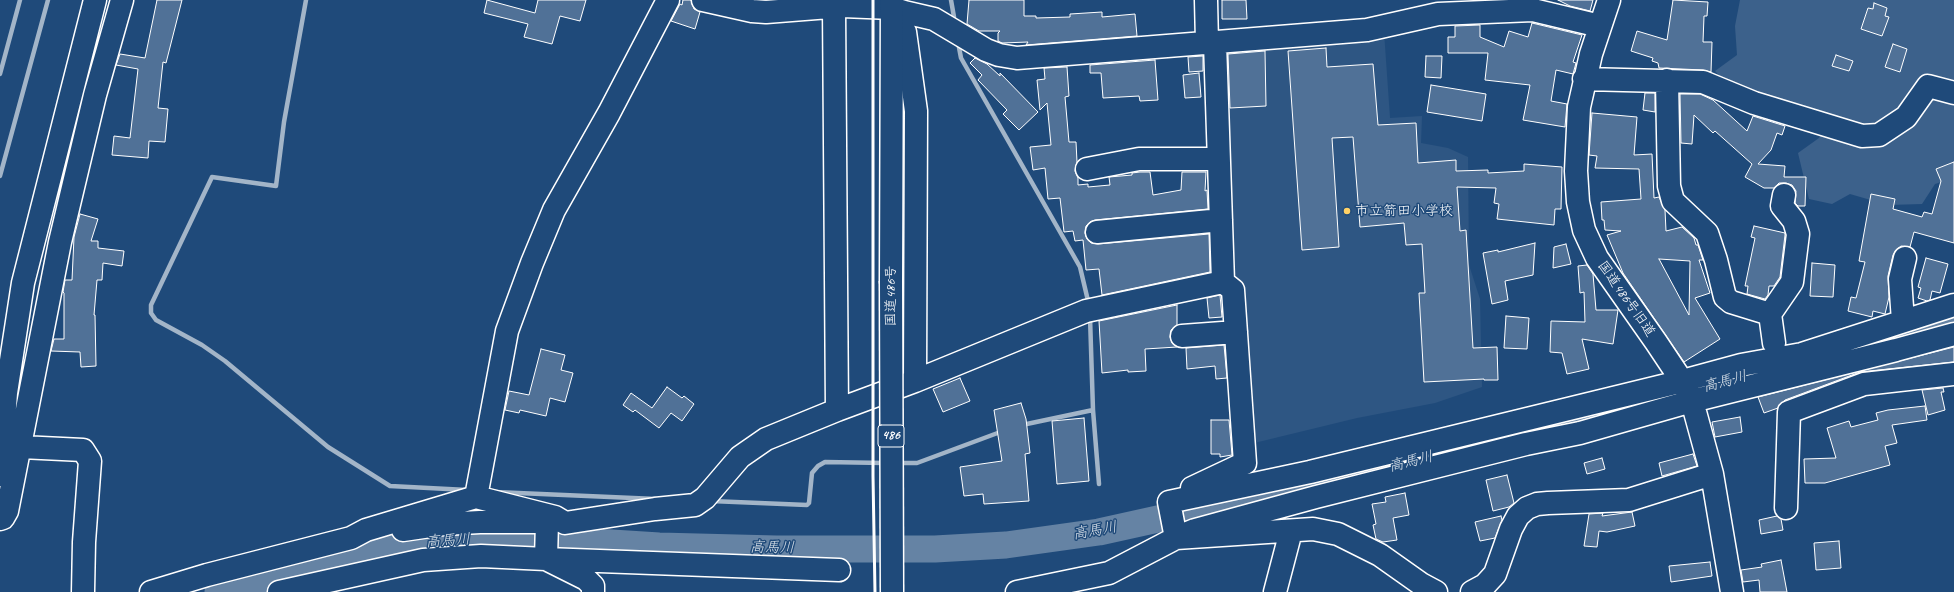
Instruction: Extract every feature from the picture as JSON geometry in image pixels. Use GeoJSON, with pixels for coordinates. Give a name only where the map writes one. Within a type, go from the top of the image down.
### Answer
{"type":"FeatureCollection","features":[{"type":"Feature","properties":{"kind":"main road"},"geometry":{"type":"LineString","coordinates":[[0,475],[6,393],[23,283],[95,0]]}},
{"type":"Feature","properties":{"kind":"main road"},"geometry":{"type":"LineString","coordinates":[[0,519],[3,518],[7,511],[21,447],[60,242],[95,95],[122,0]]}},
{"type":"Feature","properties":{"kind":"main road"},"geometry":{"type":"LineString","coordinates":[[476,497],[507,331],[532,263],[554,210],[609,113],[668,0]]}},
{"type":"Feature","properties":{"kind":"main road"},"geometry":{"type":"LineString","coordinates":[[703,0],[752,11],[766,12],[839,4],[892,4],[904,12],[934,19],[986,50],[999,55],[1017,58],[1367,30],[1438,14],[1533,10],[1600,26]]}},
{"type":"Feature","properties":{"kind":"main road"},"geometry":{"type":"LineString","coordinates":[[1169,505],[1177,495],[1245,463],[1233,290],[1223,282],[1218,159],[1211,43],[1206,0]]}},
{"type":"Feature","properties":{"kind":"main road","name":"国道486号旧道"},"geometry":{"type":"LineString","coordinates":[[1609,0],[1584,79],[1579,107],[1576,171],[1578,202],[1584,230],[1597,258],[1686,390],[1712,474],[1732,592]]}},
{"type":"Feature","properties":{"kind":"main road"},"geometry":{"type":"LineString","coordinates":[[837,410],[839,4]]}},
{"type":"Feature","properties":{"kind":"main road"},"geometry":{"type":"LineString","coordinates":[[892,4],[905,32],[916,111],[915,381]]}},
{"type":"Feature","properties":{"kind":"main road","name":"国道486号"},"geometry":{"type":"LineString","coordinates":[[892,4],[890,281],[892,592]]}},
{"type":"Feature","properties":{"kind":"main road"},"geometry":{"type":"LineString","coordinates":[[1584,79],[1703,82],[1754,103],[1862,136],[1879,135],[1901,121],[1906,117],[1928,86],[1954,93]]}},
{"type":"Feature","properties":{"kind":"main road"},"geometry":{"type":"LineString","coordinates":[[1667,80],[1669,186],[1673,201],[1707,232],[1716,260],[1725,297],[1732,302],[1770,314]]}},
{"type":"Feature","properties":{"kind":"main road"},"geometry":{"type":"LineString","coordinates":[[1087,169],[1138,159],[1218,159]]}},
{"type":"Feature","properties":{"kind":"main road"},"geometry":{"type":"LineString","coordinates":[[1774,343],[1770,314],[1792,282],[1798,234],[1794,221],[1782,206],[1784,195]]}},
{"type":"Feature","properties":{"kind":"main road"},"geometry":{"type":"LineString","coordinates":[[1097,232],[1221,220]]}},
{"type":"Feature","properties":{"kind":"main road"},"geometry":{"type":"LineString","coordinates":[[1902,321],[1900,279],[1905,258]]}},
{"type":"Feature","properties":{"kind":"main road"},"geometry":{"type":"LineString","coordinates":[[151,592],[207,575],[351,538],[444,524],[480,522],[553,525],[655,509],[695,505],[705,498],[740,457],[766,439],[837,410],[915,381],[1089,310],[1223,282]]}},
{"type":"Feature","properties":{"kind":"main road"},"geometry":{"type":"LineString","coordinates":[[1741,365],[1802,354],[1954,305]]}},
{"type":"Feature","properties":{"kind":"main road"},"geometry":{"type":"LineString","coordinates":[[1182,336],[1236,332]]}},
{"type":"Feature","properties":{"kind":"main road"},"geometry":{"type":"LineString","coordinates":[[1169,505],[1310,472],[1686,390],[1896,350],[1954,334]]}},
{"type":"Feature","properties":{"kind":"main road"},"geometry":{"type":"LineString","coordinates":[[1774,343],[1783,346],[1797,346],[1802,354]]}},
{"type":"Feature","properties":{"kind":"main road"},"geometry":{"type":"LineString","coordinates":[[1017,592],[1108,582],[1175,534],[1526,444],[1580,433],[1686,390],[1741,365],[1758,356],[1774,343]]}},
{"type":"Feature","properties":{"kind":"main road"},"geometry":{"type":"LineString","coordinates":[[1786,508],[1789,412],[1864,384],[1954,374]]}},
{"type":"Feature","properties":{"kind":"main road"},"geometry":{"type":"LineString","coordinates":[[21,447],[83,450],[90,461],[84,542],[83,592]]}},
{"type":"Feature","properties":{"kind":"main road"},"geometry":{"type":"LineString","coordinates":[[1472,592],[1485,585],[1495,574],[1511,529],[1518,516],[1527,508],[1537,504],[1548,503],[1629,500],[1712,474]]}},
{"type":"Feature","properties":{"kind":"main road"},"geometry":{"type":"LineString","coordinates":[[351,538],[366,530],[476,497],[555,518],[546,555]]}},
{"type":"Feature","properties":{"kind":"main road"},"geometry":{"type":"LineString","coordinates":[[1169,505],[1175,534]]}},
{"type":"Feature","properties":{"kind":"main road"},"geometry":{"type":"LineString","coordinates":[[1175,534],[1291,531],[1313,529],[1338,534],[1380,555],[1421,584],[1436,592]]}},
{"type":"Feature","properties":{"kind":"main road"},"geometry":{"type":"LineString","coordinates":[[1275,592],[1291,531]]}},
{"type":"Feature","properties":{"kind":"main road"},"geometry":{"type":"LineString","coordinates":[[546,555],[586,579],[593,586],[593,592]]}},
{"type":"Feature","properties":{"kind":"main road"},"geometry":{"type":"LineString","coordinates":[[279,592],[423,560],[481,556],[546,555],[839,570]]}},
{"type":"Feature","properties":{"kind":"shaded area"},"geometry":{"type":"Polygon","coordinates":[[[1740,0],[1954,0],[1954,178],[1935,184],[1922,204],[1888,205],[1850,194],[1832,204],[1809,199],[1798,153],[1819,138],[1828,119],[1726,83],[1715,71],[1737,55],[1735,26],[1740,0]]]}},
{"type":"Feature","properties":{"kind":"shaded area","name":"市立箭田小学校"},"geometry":{"type":"Polygon","coordinates":[[[1384,32],[1390,118],[1422,116],[1421,143],[1448,148],[1468,157],[1469,265],[1480,299],[1482,387],[1435,403],[1357,418],[1250,444],[1227,267],[1220,51],[1384,32]]]}},
{"type":"Feature","properties":{"kind":"building"},"geometry":{"type":"Polygon","coordinates":[[[157,0],[182,0],[166,63],[163,62],[158,108],[168,109],[165,142],[149,141],[148,158],[112,155],[114,136],[130,138],[138,69],[116,65],[120,54],[145,58],[157,0]]]}},
{"type":"Feature","properties":{"kind":"building"},"geometry":{"type":"Polygon","coordinates":[[[487,0],[535,13],[538,0],[586,0],[580,21],[560,16],[552,44],[524,37],[528,24],[484,13],[487,0]]]}},
{"type":"Feature","properties":{"kind":"building"},"geometry":{"type":"Polygon","coordinates":[[[683,0],[691,0],[694,9],[700,12],[695,29],[671,21],[680,4],[682,5],[683,0]]]}},
{"type":"Feature","properties":{"kind":"building"},"geometry":{"type":"Polygon","coordinates":[[[969,0],[1024,0],[1024,16],[1036,16],[1036,18],[1070,17],[1070,14],[1102,12],[1102,17],[1135,14],[1137,36],[1026,45],[1028,42],[1002,43],[998,41],[998,33],[1000,31],[979,31],[967,24],[969,0]]]}},
{"type":"Feature","properties":{"kind":"building"},"geometry":{"type":"Polygon","coordinates":[[[1222,0],[1246,0],[1247,19],[1222,19],[1222,0]]]}},
{"type":"Feature","properties":{"kind":"building"},"geometry":{"type":"Polygon","coordinates":[[[1558,0],[1593,0],[1590,11],[1570,6],[1558,0]]]}},
{"type":"Feature","properties":{"kind":"building"},"geometry":{"type":"Polygon","coordinates":[[[1673,0],[1708,2],[1707,16],[1704,16],[1703,42],[1712,42],[1711,72],[1703,70],[1659,68],[1658,63],[1652,61],[1653,58],[1631,51],[1637,31],[1667,40],[1673,0]]]}},
{"type":"Feature","properties":{"kind":"building"},"geometry":{"type":"Polygon","coordinates":[[[1874,3],[1887,8],[1885,16],[1889,17],[1882,36],[1861,29],[1868,8],[1873,9],[1874,3]]]}},
{"type":"Feature","properties":{"kind":"building"},"geometry":{"type":"Polygon","coordinates":[[[1532,23],[1582,35],[1573,62],[1576,63],[1573,74],[1556,70],[1551,101],[1567,104],[1565,127],[1523,120],[1530,85],[1485,80],[1488,53],[1448,53],[1448,37],[1455,37],[1455,26],[1480,25],[1480,37],[1504,47],[1509,31],[1528,37],[1532,23]]]}},
{"type":"Feature","properties":{"kind":"building"},"geometry":{"type":"Polygon","coordinates":[[[1893,44],[1907,49],[1900,72],[1885,67],[1893,44]]]}},
{"type":"Feature","properties":{"kind":"building"},"geometry":{"type":"Polygon","coordinates":[[[1326,48],[1327,67],[1373,64],[1378,125],[1416,123],[1418,163],[1456,160],[1456,171],[1488,170],[1488,173],[1524,171],[1524,164],[1562,167],[1561,209],[1555,209],[1554,225],[1497,219],[1499,204],[1494,203],[1496,188],[1457,187],[1460,231],[1466,230],[1473,348],[1497,347],[1498,380],[1484,379],[1424,382],[1419,293],[1425,293],[1422,244],[1406,245],[1404,223],[1360,227],[1353,137],[1332,138],[1339,247],[1302,250],[1288,51],[1326,48]]]}},
{"type":"Feature","properties":{"kind":"building"},"geometry":{"type":"Polygon","coordinates":[[[1265,51],[1266,106],[1230,108],[1228,54],[1265,51]]]}},
{"type":"Feature","properties":{"kind":"building"},"geometry":{"type":"Polygon","coordinates":[[[1836,55],[1853,61],[1849,71],[1832,66],[1836,55]]]}},
{"type":"Feature","properties":{"kind":"building"},"geometry":{"type":"Polygon","coordinates":[[[1203,56],[1203,71],[1189,72],[1188,57],[1203,56]]]}},
{"type":"Feature","properties":{"kind":"building"},"geometry":{"type":"Polygon","coordinates":[[[1426,56],[1442,56],[1441,78],[1425,77],[1426,56]]]}},
{"type":"Feature","properties":{"kind":"building"},"geometry":{"type":"Polygon","coordinates":[[[975,58],[987,64],[1000,76],[1000,73],[1038,112],[1019,130],[1003,114],[1007,110],[978,80],[982,75],[970,63],[975,58]]]}},
{"type":"Feature","properties":{"kind":"building"},"geometry":{"type":"Polygon","coordinates":[[[1155,60],[1158,100],[1140,101],[1139,96],[1103,98],[1101,73],[1090,73],[1090,65],[1155,60]]]}},
{"type":"Feature","properties":{"kind":"building"},"geometry":{"type":"Polygon","coordinates":[[[1067,67],[1069,96],[1065,97],[1069,142],[1076,142],[1077,162],[1075,171],[1078,178],[1078,185],[1088,184],[1088,187],[1110,185],[1109,177],[1132,175],[1132,173],[1140,172],[1150,172],[1153,195],[1181,190],[1182,172],[1206,172],[1205,191],[1207,190],[1208,209],[1095,220],[1086,226],[1085,233],[1087,239],[1091,243],[1098,244],[1209,234],[1210,272],[1102,295],[1099,269],[1086,270],[1083,240],[1075,241],[1073,231],[1064,232],[1060,198],[1048,199],[1045,168],[1033,170],[1030,147],[1051,145],[1047,103],[1040,110],[1037,80],[1045,79],[1044,68],[1067,67]]]}},
{"type":"Feature","properties":{"kind":"building"},"geometry":{"type":"Polygon","coordinates":[[[1199,73],[1201,97],[1185,98],[1183,75],[1199,73]]]}},
{"type":"Feature","properties":{"kind":"building"},"geometry":{"type":"Polygon","coordinates":[[[1431,85],[1486,94],[1482,121],[1427,112],[1431,85]]]}},
{"type":"Feature","properties":{"kind":"building"},"geometry":{"type":"Polygon","coordinates":[[[1645,93],[1655,93],[1655,112],[1643,110],[1645,93]]]}},
{"type":"Feature","properties":{"kind":"building"},"geometry":{"type":"Polygon","coordinates":[[[1680,94],[1700,94],[1713,100],[1747,131],[1753,116],[1785,126],[1782,135],[1777,133],[1771,150],[1758,164],[1785,166],[1784,177],[1806,177],[1805,206],[1798,206],[1795,203],[1796,191],[1792,185],[1779,183],[1774,188],[1764,188],[1745,177],[1752,164],[1715,131],[1713,133],[1694,115],[1692,144],[1681,143],[1680,94]]]}},
{"type":"Feature","properties":{"kind":"building"},"geometry":{"type":"Polygon","coordinates":[[[1592,113],[1637,117],[1634,155],[1652,154],[1654,198],[1659,197],[1665,210],[1666,231],[1682,227],[1694,238],[1696,245],[1698,245],[1703,260],[1699,260],[1710,293],[1695,298],[1720,339],[1684,362],[1623,273],[1607,235],[1621,231],[1605,230],[1604,220],[1602,220],[1601,202],[1641,199],[1639,169],[1595,168],[1597,156],[1589,155],[1592,113]],[[1659,259],[1689,315],[1690,261],[1659,259]]]}},
{"type":"Feature","properties":{"kind":"building"},"geometry":{"type":"Polygon","coordinates":[[[1954,162],[1954,243],[1914,232],[1910,247],[1901,246],[1893,255],[1888,276],[1889,297],[1885,314],[1873,311],[1872,317],[1848,311],[1851,297],[1856,298],[1865,262],[1859,261],[1871,194],[1895,199],[1893,209],[1922,217],[1924,212],[1932,214],[1941,181],[1936,169],[1954,162]]]}},
{"type":"Feature","properties":{"kind":"building"},"geometry":{"type":"Polygon","coordinates":[[[80,214],[98,219],[91,241],[98,241],[98,248],[124,251],[122,266],[103,263],[102,280],[97,280],[94,315],[96,366],[81,367],[80,352],[51,351],[54,339],[64,339],[63,292],[65,280],[72,280],[74,237],[80,214]]]}},
{"type":"Feature","properties":{"kind":"building"},"geometry":{"type":"Polygon","coordinates":[[[1754,226],[1785,233],[1780,277],[1774,286],[1769,286],[1768,295],[1765,299],[1747,294],[1748,286],[1745,286],[1755,238],[1751,237],[1754,226]]]}},
{"type":"Feature","properties":{"kind":"building"},"geometry":{"type":"Polygon","coordinates":[[[1535,243],[1533,275],[1505,281],[1508,300],[1492,304],[1483,253],[1498,250],[1498,252],[1535,243]]]}},
{"type":"Feature","properties":{"kind":"building"},"geometry":{"type":"Polygon","coordinates":[[[1566,244],[1571,264],[1553,268],[1554,247],[1566,244]]]}},
{"type":"Feature","properties":{"kind":"building"},"geometry":{"type":"Polygon","coordinates":[[[1926,258],[1948,264],[1940,293],[1932,291],[1930,300],[1927,301],[1918,298],[1921,288],[1918,287],[1926,258]]]}},
{"type":"Feature","properties":{"kind":"building"},"geometry":{"type":"Polygon","coordinates":[[[1812,263],[1835,265],[1833,297],[1810,296],[1812,263]]]}},
{"type":"Feature","properties":{"kind":"building"},"geometry":{"type":"Polygon","coordinates":[[[1587,265],[1593,274],[1596,310],[1618,310],[1613,344],[1582,339],[1589,369],[1567,374],[1562,353],[1550,352],[1551,321],[1585,322],[1584,292],[1580,293],[1578,266],[1587,265]]]}},
{"type":"Feature","properties":{"kind":"building"},"geometry":{"type":"Polygon","coordinates":[[[1220,295],[1222,317],[1209,318],[1207,298],[1220,295]]]}},
{"type":"Feature","properties":{"kind":"building"},"geometry":{"type":"Polygon","coordinates":[[[1177,305],[1177,325],[1171,330],[1170,337],[1172,343],[1177,347],[1145,349],[1146,371],[1128,372],[1128,370],[1102,373],[1099,321],[1177,305]]]}},
{"type":"Feature","properties":{"kind":"building"},"geometry":{"type":"Polygon","coordinates":[[[1506,316],[1529,318],[1527,349],[1504,348],[1506,316]]]}},
{"type":"Feature","properties":{"kind":"building"},"geometry":{"type":"Polygon","coordinates":[[[1224,345],[1227,378],[1216,379],[1215,366],[1187,369],[1186,348],[1224,345]]]}},
{"type":"Feature","properties":{"kind":"building"},"geometry":{"type":"Polygon","coordinates":[[[1954,347],[1954,362],[1860,372],[1785,400],[1778,408],[1764,413],[1758,397],[1954,347]]]}},
{"type":"Feature","properties":{"kind":"building"},"geometry":{"type":"Polygon","coordinates":[[[541,349],[565,355],[561,370],[573,373],[565,402],[550,398],[546,416],[520,410],[519,413],[505,410],[509,391],[529,395],[541,349]]]}},
{"type":"Feature","properties":{"kind":"building"},"geometry":{"type":"Polygon","coordinates":[[[960,378],[970,401],[943,412],[933,389],[960,378]]]}},
{"type":"Feature","properties":{"kind":"building"},"geometry":{"type":"Polygon","coordinates":[[[667,387],[682,398],[684,396],[694,404],[682,421],[671,413],[659,428],[635,410],[633,412],[623,405],[631,393],[652,408],[667,387]]]}},
{"type":"Feature","properties":{"kind":"building"},"geometry":{"type":"Polygon","coordinates":[[[1943,388],[1944,392],[1941,392],[1945,410],[1928,415],[1922,390],[1943,388]]]}},
{"type":"Feature","properties":{"kind":"building"},"geometry":{"type":"Polygon","coordinates":[[[1021,403],[1026,419],[1030,453],[1025,454],[1029,501],[984,504],[983,494],[964,496],[960,467],[1002,461],[994,410],[1021,403]]]}},
{"type":"Feature","properties":{"kind":"building"},"geometry":{"type":"Polygon","coordinates":[[[1925,406],[1927,420],[1892,425],[1897,443],[1885,446],[1890,465],[1825,483],[1805,483],[1804,459],[1836,458],[1827,428],[1849,421],[1851,427],[1878,420],[1876,413],[1888,410],[1925,406]]]}},
{"type":"Feature","properties":{"kind":"building"},"geometry":{"type":"Polygon","coordinates":[[[1740,417],[1742,432],[1715,437],[1712,422],[1740,417]]]}},
{"type":"Feature","properties":{"kind":"building"},"geometry":{"type":"Polygon","coordinates":[[[1084,418],[1089,481],[1057,484],[1052,421],[1084,418]]]}},
{"type":"Feature","properties":{"kind":"building"},"geometry":{"type":"Polygon","coordinates":[[[1211,420],[1229,420],[1232,455],[1220,457],[1220,454],[1211,454],[1211,420]]]}},
{"type":"Feature","properties":{"kind":"building"},"geometry":{"type":"Polygon","coordinates":[[[1693,454],[1697,466],[1662,476],[1659,463],[1693,454]]]}},
{"type":"Feature","properties":{"kind":"building"},"geometry":{"type":"Polygon","coordinates":[[[1602,458],[1605,469],[1587,474],[1584,463],[1602,458]]]}},
{"type":"Feature","properties":{"kind":"building"},"geometry":{"type":"Polygon","coordinates":[[[1507,475],[1514,503],[1509,507],[1493,511],[1486,480],[1507,475]]]}},
{"type":"Feature","properties":{"kind":"building"},"geometry":{"type":"Polygon","coordinates":[[[1405,493],[1409,515],[1393,518],[1397,540],[1383,542],[1376,539],[1373,525],[1376,524],[1372,504],[1386,502],[1385,497],[1405,493]]]}},
{"type":"Feature","properties":{"kind":"building"},"geometry":{"type":"Polygon","coordinates":[[[1632,512],[1635,526],[1607,532],[1599,531],[1597,547],[1584,546],[1589,514],[1603,513],[1602,516],[1632,512]]]}},
{"type":"Feature","properties":{"kind":"building"},"geometry":{"type":"Polygon","coordinates":[[[1501,516],[1502,520],[1495,538],[1480,541],[1475,522],[1501,516]]]}},
{"type":"Feature","properties":{"kind":"building"},"geometry":{"type":"Polygon","coordinates":[[[1777,516],[1781,519],[1783,530],[1761,534],[1759,520],[1777,516]]]}},
{"type":"Feature","properties":{"kind":"building"},"geometry":{"type":"Polygon","coordinates":[[[1839,541],[1841,568],[1816,570],[1814,543],[1839,541]]]}},
{"type":"Feature","properties":{"kind":"building"},"geometry":{"type":"Polygon","coordinates":[[[1781,560],[1787,592],[1760,592],[1759,580],[1743,582],[1741,570],[1762,567],[1761,564],[1781,560]]]}},
{"type":"Feature","properties":{"kind":"building"},"geometry":{"type":"Polygon","coordinates":[[[1710,562],[1712,576],[1671,582],[1669,566],[1710,562]]]}},
{"type":"Feature","properties":{"kind":"waterway"},"geometry":{"type":"LineString","coordinates":[[0,74],[20,0]]}},
{"type":"Feature","properties":{"kind":"waterway"},"geometry":{"type":"LineString","coordinates":[[0,176],[48,0]]}},
{"type":"Feature","properties":{"kind":"waterway"},"geometry":{"type":"LineString","coordinates":[[306,0],[284,122],[276,186],[212,177],[151,305],[151,313],[156,320],[202,345],[225,361],[328,447],[390,486],[467,490]]}},
{"type":"Feature","properties":{"kind":"waterway"},"geometry":{"type":"LineString","coordinates":[[951,0],[954,17]]}},
{"type":"Feature","properties":{"kind":"waterway"},"geometry":{"type":"LineString","coordinates":[[958,42],[961,58],[1080,267],[1089,305]]}},
{"type":"Feature","properties":{"kind":"waterway"},"geometry":{"type":"LineString","coordinates":[[1090,317],[1093,410],[1099,484]]}},
{"type":"Feature","properties":{"kind":"waterway","name":"高馬川"},"geometry":{"type":"LineString","coordinates":[[1835,355],[1954,322]]}},
{"type":"Feature","properties":{"kind":"waterway","name":"高馬川"},"geometry":{"type":"LineString","coordinates":[[218,592],[297,569],[400,545],[458,539],[517,537],[659,546],[776,549],[935,549],[1006,545],[1099,532],[1375,471],[1763,373]]}},
{"type":"Feature","properties":{"kind":"waterway"},"geometry":{"type":"LineString","coordinates":[[1022,425],[1093,410]]}},
{"type":"Feature","properties":{"kind":"waterway"},"geometry":{"type":"LineString","coordinates":[[897,463],[917,463],[1003,431]]}},
{"type":"Feature","properties":{"kind":"waterway"},"geometry":{"type":"LineString","coordinates":[[711,501],[807,505],[809,503],[812,473],[818,466],[825,462],[885,463]]}},
{"type":"Feature","properties":{"kind":"waterway"},"geometry":{"type":"LineString","coordinates":[[495,492],[656,499]]}},
{"type":"Feature","properties":{"kind":"waterway","name":"高馬川"},"geometry":{"type":"LineString","coordinates":[[1098,538],[1099,526]]}},
{"type":"Feature","properties":{"kind":"railway"},"geometry":{"type":"LineString","coordinates":[[873,0],[873,476],[875,592]]}},
{"type":"Feature","properties":{"kind":"place","name":"市立箭田小学校"},"geometry":{"type":"Point","coordinates":[1347,211]}}]}
